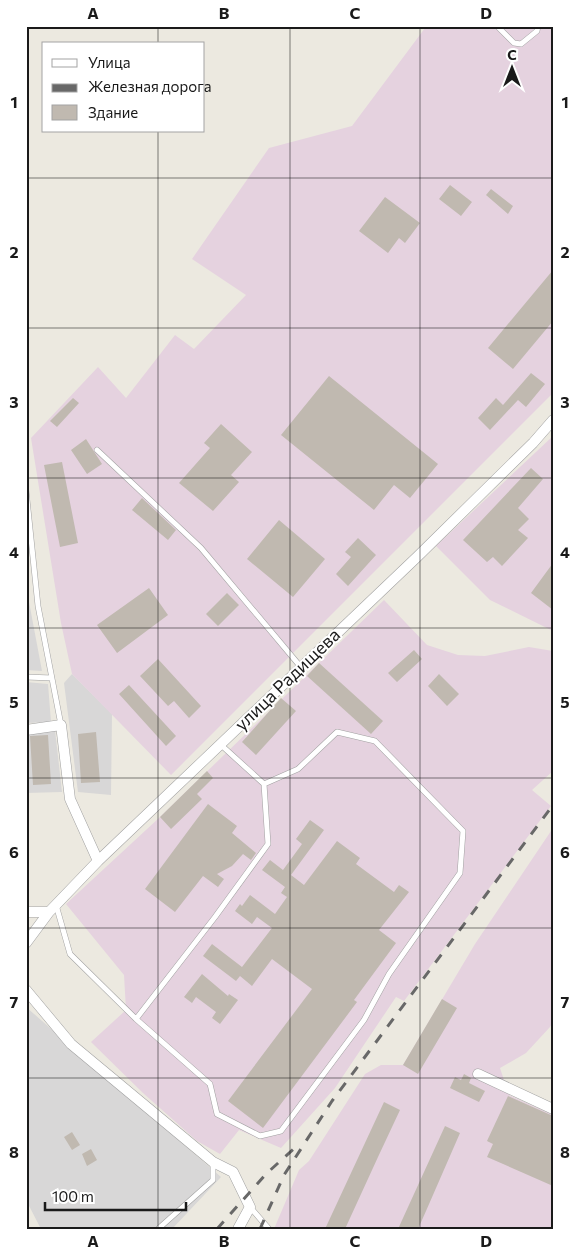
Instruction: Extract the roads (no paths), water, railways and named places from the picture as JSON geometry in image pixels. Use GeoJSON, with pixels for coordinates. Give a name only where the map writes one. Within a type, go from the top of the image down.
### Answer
{"type":"FeatureCollection","features":[{"type":"Feature","properties":{"kind":"street","name":"улица Радищева"},"geometry":{"type":"LineString","coordinates":[[26,943],[52,908],[98,861],[533,443],[553,420]]}},
{"type":"Feature","properties":{"kind":"street"},"geometry":{"type":"LineString","coordinates":[[26,730],[61,725],[70,799],[98,861]]}},
{"type":"Feature","properties":{"kind":"street"},"geometry":{"type":"LineString","coordinates":[[26,912],[52,908]]}},
{"type":"Feature","properties":{"kind":"street"},"geometry":{"type":"LineString","coordinates":[[26,990],[71,1044],[213,1162],[233,1172],[250,1207],[238,1229]]}},
{"type":"Feature","properties":{"kind":"street"},"geometry":{"type":"LineString","coordinates":[[478,1074],[553,1109]]}},
{"type":"Feature","properties":{"kind":"lane"},"geometry":{"type":"LineString","coordinates":[[497,26],[514,44],[521,44],[537,31],[538,26]]}},
{"type":"Feature","properties":{"kind":"lane"},"geometry":{"type":"LineString","coordinates":[[97,450],[202,548],[300,666]]}},
{"type":"Feature","properties":{"kind":"lane"},"geometry":{"type":"LineString","coordinates":[[26,490],[38,606],[61,725]]}},
{"type":"Feature","properties":{"kind":"lane"},"geometry":{"type":"LineString","coordinates":[[26,677],[52,678]]}},
{"type":"Feature","properties":{"kind":"lane"},"geometry":{"type":"LineString","coordinates":[[52,908],[70,954],[136,1019],[210,1084],[217,1114],[260,1136],[281,1131],[364,1020],[389,974],[460,873],[463,831],[375,741],[337,732],[298,769],[264,784]]}},
{"type":"Feature","properties":{"kind":"lane"},"geometry":{"type":"LineString","coordinates":[[136,1019],[215,917],[268,844],[264,784],[219,744]]}},
{"type":"Feature","properties":{"kind":"lane"},"geometry":{"type":"LineString","coordinates":[[158,1229],[212,1180],[213,1162]]}},
{"type":"Feature","properties":{"kind":"lane"},"geometry":{"type":"LineString","coordinates":[[250,1207],[269,1229]]}},
{"type":"Feature","properties":{"kind":"railway"},"geometry":{"type":"LineString","coordinates":[[260,1229],[284,1175],[332,1101],[553,805]]}},
{"type":"Feature","properties":{"kind":"railway"},"geometry":{"type":"LineString","coordinates":[[217,1229],[266,1174],[299,1144]]}}]}
